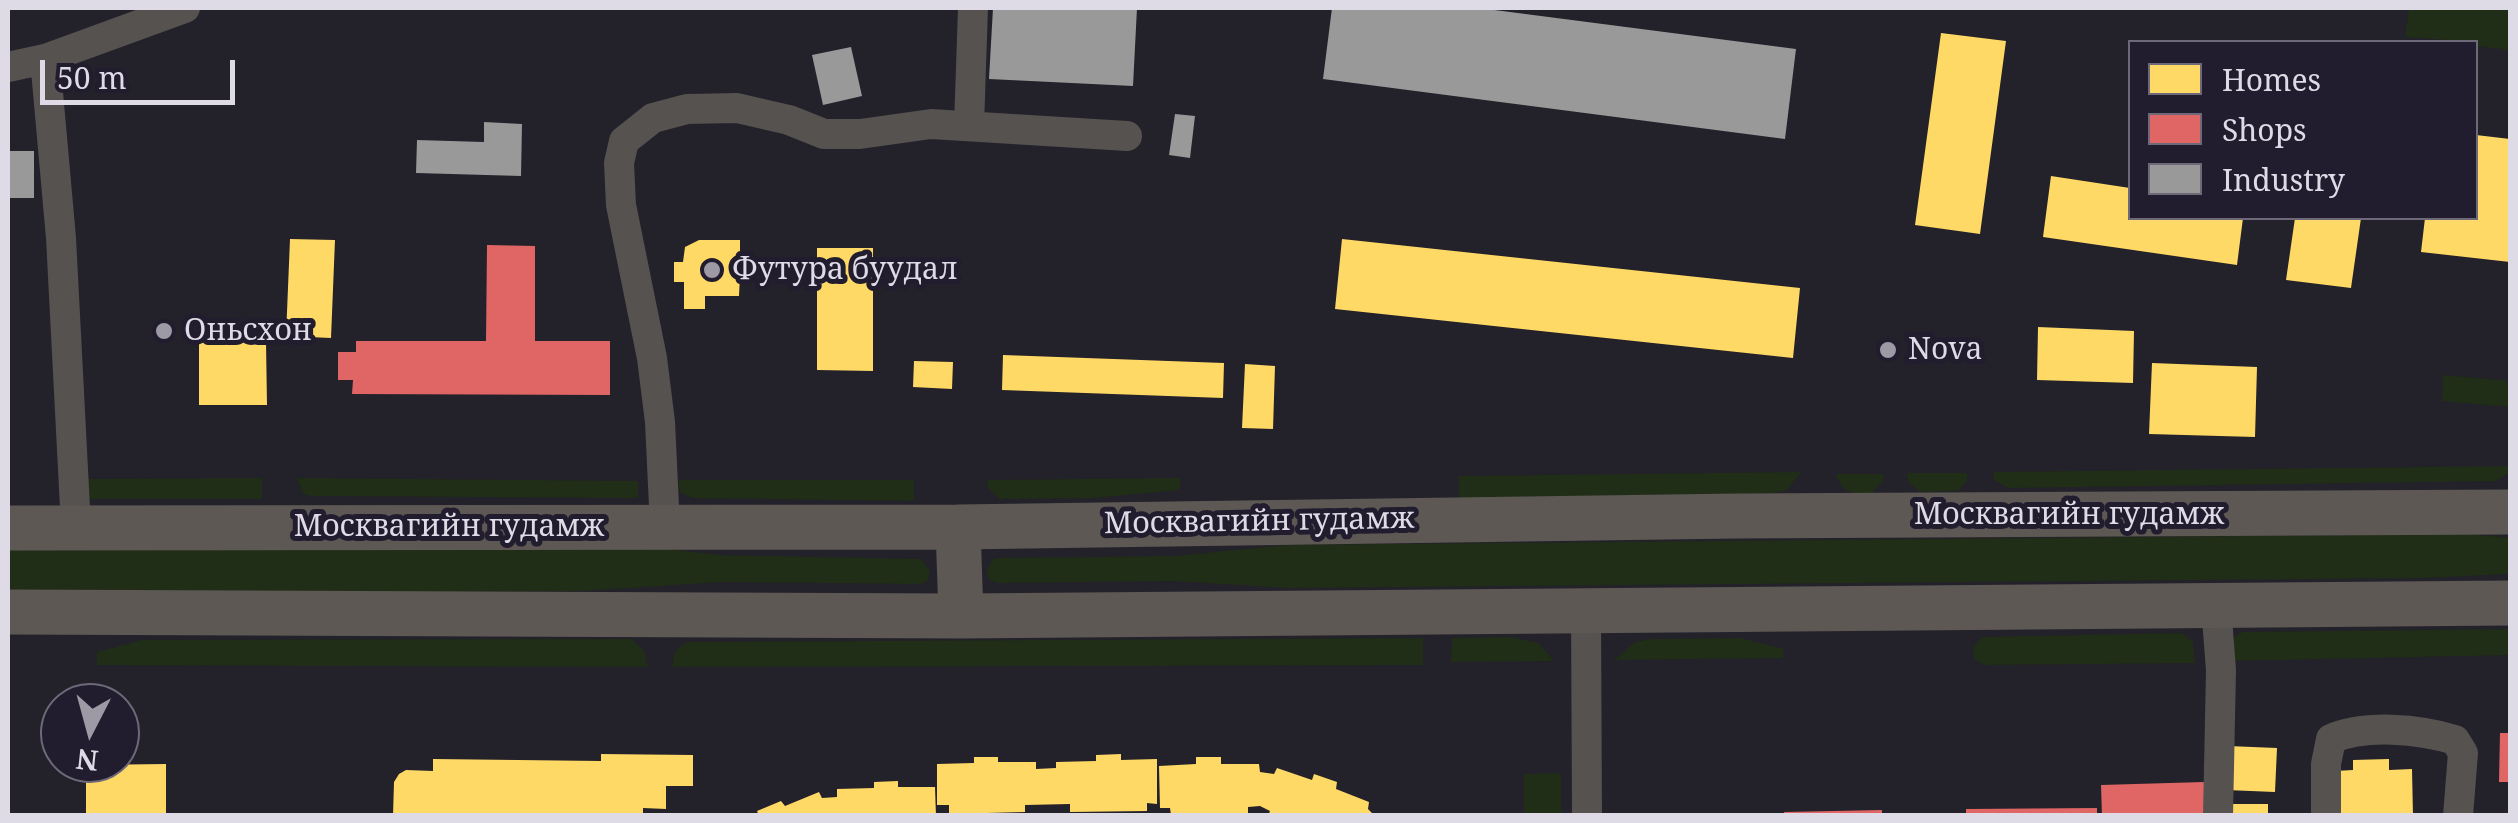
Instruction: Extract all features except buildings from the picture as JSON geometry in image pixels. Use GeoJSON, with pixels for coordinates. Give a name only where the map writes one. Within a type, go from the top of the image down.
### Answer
{"type":"FeatureCollection","features":[{"type":"Feature","properties":{"kind":"highway","name":"Москвагийн гудамж"},"geometry":{"type":"LineString","coordinates":[[8,528],[958,527],[1736,516],[2510,512]]}},
{"type":"Feature","properties":{"kind":"highway"},"geometry":{"type":"LineString","coordinates":[[958,527],[962,616]]}},
{"type":"Feature","properties":{"kind":"highway"},"geometry":{"type":"LineString","coordinates":[[8,612],[962,616],[2510,603]]}},
{"type":"Feature","properties":{"kind":"street"},"geometry":{"type":"LineString","coordinates":[[8,66],[45,59],[184,8]]}},
{"type":"Feature","properties":{"kind":"street"},"geometry":{"type":"LineString","coordinates":[[969,126],[973,8]]}},
{"type":"Feature","properties":{"kind":"street"},"geometry":{"type":"LineString","coordinates":[[45,59],[62,238],[76,527]]}},
{"type":"Feature","properties":{"kind":"street"},"geometry":{"type":"LineString","coordinates":[[665,527],[660,422],[652,358],[621,205],[619,163],[624,141],[653,118],[687,109],[737,108],[789,120],[824,134],[860,134],[931,124],[1127,136]]}},
{"type":"Feature","properties":{"kind":"street"},"geometry":{"type":"LineString","coordinates":[[2216,606],[2221,670],[2218,816]]}},
{"type":"Feature","properties":{"kind":"street"},"geometry":{"type":"LineString","coordinates":[[1586,612],[1587,816]]}},
{"type":"Feature","properties":{"kind":"street"},"geometry":{"type":"LineString","coordinates":[[2326,816],[2326,764],[2331,739],[2351,730],[2437,734],[2455,740],[2464,753],[2458,816]]}},
{"type":"Feature","properties":{"kind":"green space"},"geometry":{"type":"Polygon","coordinates":[[[2409,8],[2510,8],[2510,50],[2478,46],[2478,40],[2405,37],[2409,8]]]}},
{"type":"Feature","properties":{"kind":"green space"},"geometry":{"type":"Polygon","coordinates":[[[2443,375],[2510,381],[2510,407],[2442,401],[2443,375]]]}},
{"type":"Feature","properties":{"kind":"green space"},"geometry":{"type":"Polygon","coordinates":[[[2510,466],[2508,473],[2496,481],[2008,488],[1994,480],[1993,472],[2510,466]]]}},
{"type":"Feature","properties":{"kind":"green space"},"geometry":{"type":"Polygon","coordinates":[[[1801,472],[1787,490],[1774,493],[1459,498],[1459,476],[1801,472]]]}},
{"type":"Feature","properties":{"kind":"green space"},"geometry":{"type":"Polygon","coordinates":[[[1907,473],[1967,473],[1967,481],[1958,491],[1920,492],[1908,482],[1907,473]]]}},
{"type":"Feature","properties":{"kind":"green space"},"geometry":{"type":"Polygon","coordinates":[[[1836,474],[1884,474],[1872,493],[1854,493],[1845,489],[1836,474]]]}},
{"type":"Feature","properties":{"kind":"green space"},"geometry":{"type":"Polygon","coordinates":[[[262,478],[262,499],[84,499],[83,479],[262,478]]]}},
{"type":"Feature","properties":{"kind":"green space"},"geometry":{"type":"Polygon","coordinates":[[[297,478],[638,481],[638,498],[311,496],[303,494],[297,478]]]}},
{"type":"Feature","properties":{"kind":"green space"},"geometry":{"type":"Polygon","coordinates":[[[1181,478],[1179,490],[1094,498],[1000,499],[988,488],[987,480],[1181,478]]]}},
{"type":"Feature","properties":{"kind":"green space"},"geometry":{"type":"Polygon","coordinates":[[[678,480],[914,480],[914,501],[692,498],[680,492],[678,480]]]}},
{"type":"Feature","properties":{"kind":"green space"},"geometry":{"type":"Polygon","coordinates":[[[2467,534],[2510,538],[2510,574],[1288,588],[1173,581],[999,583],[989,580],[986,571],[993,559],[999,558],[1174,556],[1287,545],[2467,534]]]}},
{"type":"Feature","properties":{"kind":"green space"},"geometry":{"type":"Polygon","coordinates":[[[629,545],[721,555],[921,559],[930,571],[928,580],[922,584],[721,582],[583,591],[8,594],[8,546],[629,545]]]}},
{"type":"Feature","properties":{"kind":"green space"},"geometry":{"type":"Polygon","coordinates":[[[2510,629],[2510,655],[2231,661],[2233,640],[2243,632],[2510,629]]]}},
{"type":"Feature","properties":{"kind":"green space"},"geometry":{"type":"Polygon","coordinates":[[[2182,633],[2193,642],[2195,663],[1984,665],[1974,659],[1973,648],[1982,637],[2182,633]]]}},
{"type":"Feature","properties":{"kind":"green space"},"geometry":{"type":"Polygon","coordinates":[[[1510,637],[1539,643],[1554,661],[1451,662],[1452,638],[1510,637]]]}},
{"type":"Feature","properties":{"kind":"green space"},"geometry":{"type":"Polygon","coordinates":[[[1423,638],[1423,665],[672,667],[675,651],[687,642],[1423,638]]]}},
{"type":"Feature","properties":{"kind":"green space"},"geometry":{"type":"Polygon","coordinates":[[[1741,638],[1784,649],[1782,658],[1614,660],[1635,642],[1651,639],[1741,638]]]}},
{"type":"Feature","properties":{"kind":"green space"},"geometry":{"type":"Polygon","coordinates":[[[632,639],[644,651],[648,667],[97,665],[97,652],[142,640],[632,639]]]}},
{"type":"Feature","properties":{"kind":"green space"},"geometry":{"type":"Polygon","coordinates":[[[1561,773],[1561,815],[1524,815],[1524,774],[1561,773]]]}},
{"type":"Feature","properties":{"kind":"place","name":"Футура буудал"},"geometry":{"type":"Point","coordinates":[712,270]}},
{"type":"Feature","properties":{"kind":"place","name":"Оньсхон"},"geometry":{"type":"Point","coordinates":[164,331]}},
{"type":"Feature","properties":{"kind":"place","name":"Nova"},"geometry":{"type":"Point","coordinates":[1888,350]}}]}
